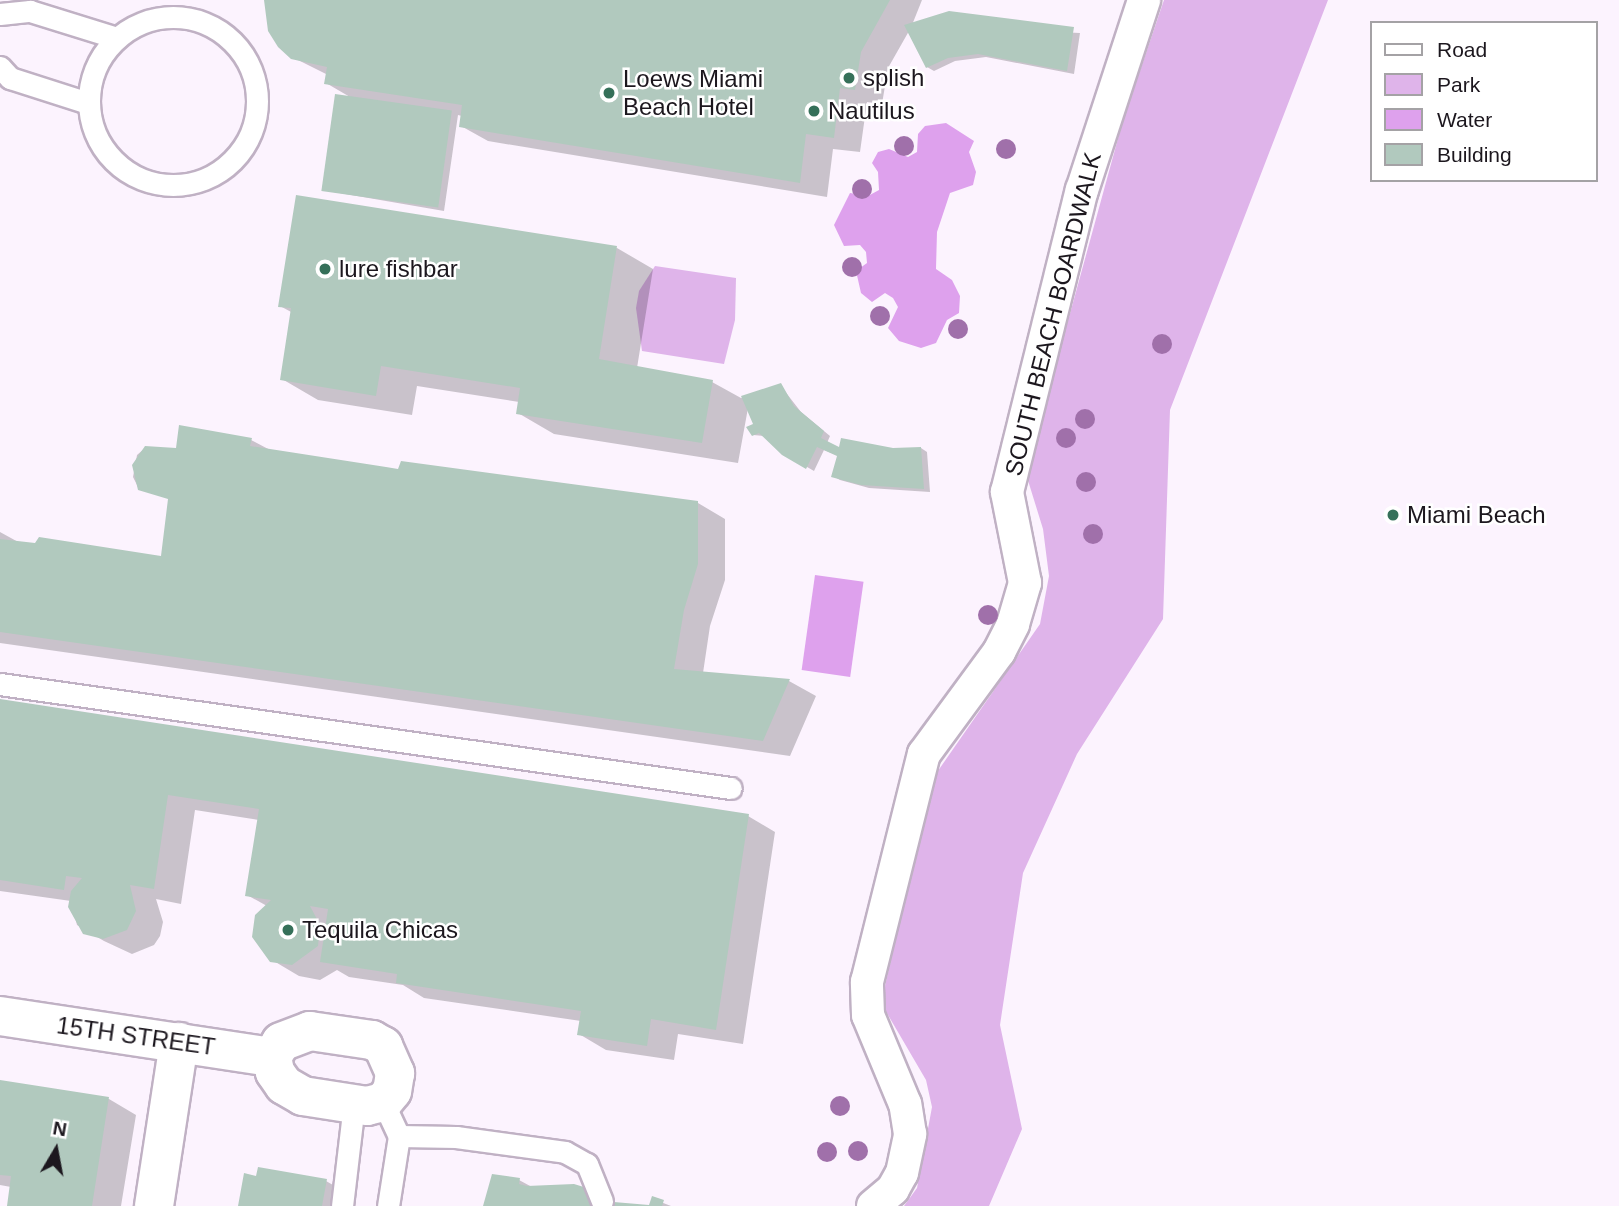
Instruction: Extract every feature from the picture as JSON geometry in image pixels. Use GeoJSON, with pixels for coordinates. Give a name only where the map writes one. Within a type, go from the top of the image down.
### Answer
{"type":"FeatureCollection","features":[{"type":"Feature","properties":{"kind":"street","name":"SOUTH BEACH BOARDWALK"},"geometry":{"type":"LineString","coordinates":[[873,1206],[893,1189],[902,1173],[910,1134],[905,1104],[868,1015],[867,982],[924,754],[999,652],[1013,624],[1025,583],[1007,492],[1082,190],[1144,0]]}},
{"type":"Feature","properties":{"kind":"street","name":"15TH STREET"},"geometry":{"type":"LineString","coordinates":[[0,1016],[272,1057]]}},
{"type":"Feature","properties":{"kind":"street"},"geometry":{"type":"LineString","coordinates":[[310,1031],[372,1040],[392,1057],[395,1073],[391,1091],[369,1103],[303,1096],[284,1085],[275,1072],[272,1057],[281,1042],[310,1031]]}},
{"type":"Feature","properties":{"kind":"street"},"geometry":{"type":"LineString","coordinates":[[154,1206],[179,1041]]}},
{"type":"Feature","properties":{"kind":"lane"},"geometry":{"type":"LineString","coordinates":[[0,13],[30,11],[117,38]]}},
{"type":"Feature","properties":{"kind":"lane"},"geometry":{"type":"LineString","coordinates":[[166,17],[193,19],[218,29],[239,47],[252,70],[258,96],[250,135],[226,167],[203,180],[177,186],[150,183],[126,171],[106,153],[93,130],[88,103],[96,68],[117,38],[139,23],[166,17]]}},
{"type":"Feature","properties":{"kind":"lane"},"geometry":{"type":"LineString","coordinates":[[0,67],[10,78],[88,103]]}},
{"type":"Feature","properties":{"kind":"lane"},"geometry":{"type":"LineString","coordinates":[[0,684],[732,788]]}},
{"type":"Feature","properties":{"kind":"lane"},"geometry":{"type":"LineString","coordinates":[[369,1103],[399,1136],[456,1137],[565,1152],[587,1164],[602,1201]]}},
{"type":"Feature","properties":{"kind":"lane"},"geometry":{"type":"LineString","coordinates":[[342,1206],[369,1103]]}},
{"type":"Feature","properties":{"kind":"lane"},"geometry":{"type":"LineString","coordinates":[[388,1206],[399,1136]]}},
{"type":"Feature","properties":{"kind":"green space"},"geometry":{"type":"Polygon","coordinates":[[[1164,0],[1328,0],[1170,410],[1163,619],[1077,754],[1023,873],[1000,1025],[1022,1129],[989,1206],[904,1206],[917,1188],[932,1107],[926,1080],[881,1003],[933,778],[1040,624],[1049,576],[1043,529],[1026,474],[1122,124],[1164,0]]]}},
{"type":"Feature","properties":{"kind":"green space"},"geometry":{"type":"Polygon","coordinates":[[[655,266],[736,278],[735,320],[724,364],[642,351],[636,308],[639,291],[655,266]]]}},
{"type":"Feature","properties":{"kind":"water"},"geometry":{"type":"Polygon","coordinates":[[[946,123],[974,141],[969,152],[976,172],[973,185],[950,193],[937,232],[936,269],[952,280],[960,296],[959,313],[947,320],[936,343],[921,348],[899,341],[888,328],[898,307],[893,298],[885,293],[872,302],[861,293],[856,271],[867,263],[866,252],[860,245],[844,246],[834,225],[850,193],[868,196],[879,190],[878,172],[872,163],[878,152],[889,149],[908,157],[917,152],[918,134],[925,126],[946,123]]]}},
{"type":"Feature","properties":{"kind":"water"},"geometry":{"type":"Polygon","coordinates":[[[815,575],[864,582],[850,677],[802,670],[815,575]]]}},
{"type":"Feature","properties":{"kind":"building","name":"Loews Miami Beach Hotel"},"geometry":{"type":"Polygon","coordinates":[[[264,0],[890,0],[861,52],[855,90],[840,88],[834,138],[806,134],[800,183],[459,127],[462,105],[324,84],[327,67],[291,59],[278,47],[268,31],[264,0]]]}},
{"type":"Feature","properties":{"kind":"building"},"geometry":{"type":"Polygon","coordinates":[[[949,11],[1074,27],[1067,71],[978,54],[948,58],[926,68],[904,25],[949,11]]]}},
{"type":"Feature","properties":{"kind":"building"},"geometry":{"type":"Polygon","coordinates":[[[335,94],[452,110],[438,207],[321,191],[335,94]]]}},
{"type":"Feature","properties":{"kind":"building"},"geometry":{"type":"Polygon","coordinates":[[[296,195],[617,246],[599,359],[713,380],[702,443],[516,414],[520,388],[381,366],[376,396],[280,380],[291,308],[278,307],[296,195]]]}},
{"type":"Feature","properties":{"kind":"building"},"geometry":{"type":"Polygon","coordinates":[[[781,383],[794,406],[824,431],[821,438],[839,447],[841,438],[893,448],[921,447],[924,489],[861,485],[831,477],[837,456],[817,447],[806,469],[782,455],[759,433],[752,436],[746,427],[753,424],[741,396],[781,383]]]}},
{"type":"Feature","properties":{"kind":"building"},"geometry":{"type":"Polygon","coordinates":[[[179,425],[252,438],[250,446],[398,469],[401,461],[698,501],[698,564],[684,610],[674,669],[790,679],[763,741],[0,632],[0,539],[35,543],[39,537],[161,556],[168,499],[138,490],[132,465],[145,446],[176,448],[179,425]]]}},
{"type":"Feature","properties":{"kind":"building"},"geometry":{"type":"Polygon","coordinates":[[[0,699],[749,814],[716,1030],[651,1019],[647,1046],[577,1035],[581,1011],[396,983],[397,974],[320,962],[328,909],[310,906],[320,925],[318,946],[292,965],[270,962],[252,937],[255,915],[271,900],[245,896],[259,809],[168,795],[154,889],[130,885],[136,911],[127,930],[103,939],[83,934],[68,907],[71,891],[82,878],[66,876],[64,890],[0,880],[0,699]]]}},
{"type":"Feature","properties":{"kind":"building"},"geometry":{"type":"Polygon","coordinates":[[[0,1080],[109,1097],[92,1206],[7,1206],[11,1176],[0,1175],[0,1080]]]}},
{"type":"Feature","properties":{"kind":"building"},"geometry":{"type":"Polygon","coordinates":[[[258,1167],[327,1179],[322,1206],[238,1206],[244,1173],[256,1176],[258,1167]]]}},
{"type":"Feature","properties":{"kind":"building"},"geometry":{"type":"Polygon","coordinates":[[[492,1174],[520,1178],[519,1184],[527,1186],[574,1184],[587,1188],[602,1201],[649,1205],[652,1196],[664,1200],[662,1206],[483,1206],[492,1174]]]}},
{"type":"Feature","properties":{"kind":"place","name":"splish"},"geometry":{"type":"Point","coordinates":[849,78]}},
{"type":"Feature","properties":{"kind":"place","name":"Loews Miami Beach Hotel"},"geometry":{"type":"Point","coordinates":[609,93]}},
{"type":"Feature","properties":{"kind":"place","name":"Nautilus"},"geometry":{"type":"Point","coordinates":[814,111]}},
{"type":"Feature","properties":{"kind":"place","name":"lure fishbar"},"geometry":{"type":"Point","coordinates":[325,269]}},
{"type":"Feature","properties":{"kind":"place","name":"Miami Beach"},"geometry":{"type":"Point","coordinates":[1393,515]}},
{"type":"Feature","properties":{"kind":"place","name":"Tequila Chicas"},"geometry":{"type":"Point","coordinates":[288,930]}}]}
